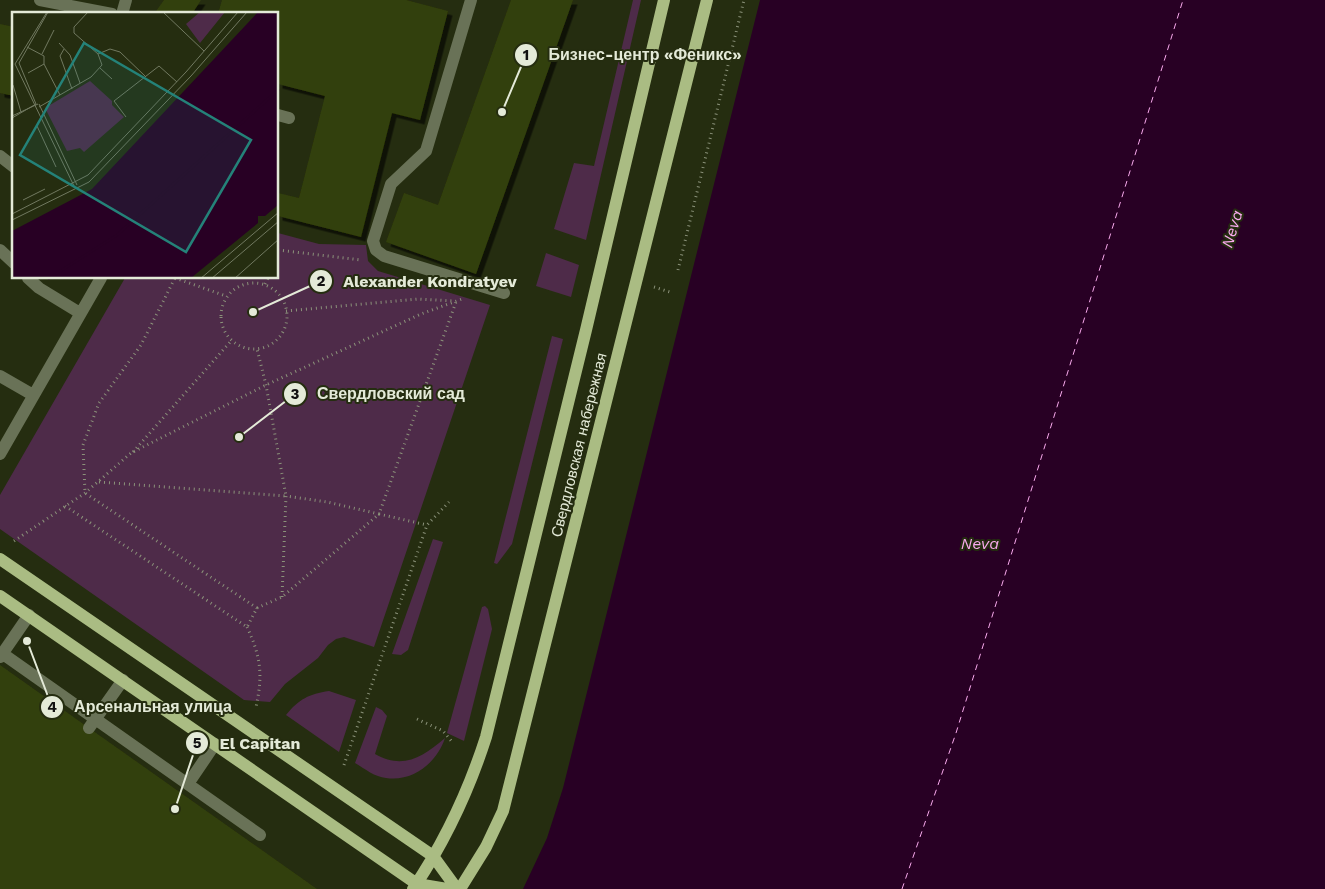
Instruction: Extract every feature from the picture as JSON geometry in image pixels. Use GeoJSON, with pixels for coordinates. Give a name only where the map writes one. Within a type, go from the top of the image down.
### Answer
{"type":"FeatureCollection","features":[{"type":"Feature","properties":{"kind":"main road","name":"Свердловская набережная"},"geometry":{"type":"LineString","coordinates":[[415,886],[433,856],[474,775],[486,737],[586,330],[664,0]]}},
{"type":"Feature","properties":{"kind":"main road","name":"Свердловская набережная"},"geometry":{"type":"LineString","coordinates":[[458,889],[486,847],[503,811],[707,0]]}},
{"type":"Feature","properties":{"kind":"main road"},"geometry":{"type":"LineString","coordinates":[[0,559],[433,856],[458,889]]}},
{"type":"Feature","properties":{"kind":"main road"},"geometry":{"type":"LineString","coordinates":[[0,596],[215,744],[415,886],[446,889]]}},
{"type":"Feature","properties":{"kind":"lane"},"geometry":{"type":"LineString","coordinates":[[40,0],[102,12]]}},
{"type":"Feature","properties":{"kind":"lane"},"geometry":{"type":"LineString","coordinates":[[470,0],[426,151],[391,184],[373,241],[376,250],[384,256],[504,293]]}},
{"type":"Feature","properties":{"kind":"lane"},"geometry":{"type":"LineString","coordinates":[[0,156],[12,165]]}},
{"type":"Feature","properties":{"kind":"lane"},"geometry":{"type":"LineString","coordinates":[[0,250],[12,261]]}},
{"type":"Feature","properties":{"kind":"lane"},"geometry":{"type":"LineString","coordinates":[[29,279],[39,288],[80,313]]}},
{"type":"Feature","properties":{"kind":"lane"},"geometry":{"type":"LineString","coordinates":[[0,454],[100,279]]}},
{"type":"Feature","properties":{"kind":"lane"},"geometry":{"type":"LineString","coordinates":[[0,376],[33,395]]}},
{"type":"Feature","properties":{"kind":"lane"},"geometry":{"type":"LineString","coordinates":[[29,615],[1,656],[92,723],[188,784],[260,835]]}},
{"type":"Feature","properties":{"kind":"lane"},"geometry":{"type":"LineString","coordinates":[[92,723],[122,680]]}},
{"type":"Feature","properties":{"kind":"lane"},"geometry":{"type":"LineString","coordinates":[[188,784],[215,744]]}},
{"type":"Feature","properties":{"kind":"path"},"geometry":{"type":"LineString","coordinates":[[678,270],[744,0]]}},
{"type":"Feature","properties":{"kind":"path"},"geometry":{"type":"LineString","coordinates":[[279,251],[362,260],[376,250]]}},
{"type":"Feature","properties":{"kind":"path"},"geometry":{"type":"LineString","coordinates":[[85,493],[83,444],[99,403],[141,346],[174,279]]}},
{"type":"Feature","properties":{"kind":"path"},"geometry":{"type":"LineString","coordinates":[[178,279],[226,296]]}},
{"type":"Feature","properties":{"kind":"path"},"geometry":{"type":"LineString","coordinates":[[265,284],[268,279]]}},
{"type":"Feature","properties":{"kind":"path"},"geometry":{"type":"LineString","coordinates":[[243,284],[265,284],[274,289],[282,298],[286,311],[284,330],[268,346],[257,349],[246,348],[232,340],[222,328],[220,317],[222,306],[226,296],[243,284]]}},
{"type":"Feature","properties":{"kind":"path"},"geometry":{"type":"LineString","coordinates":[[286,311],[418,299],[456,302]]}},
{"type":"Feature","properties":{"kind":"path"},"geometry":{"type":"LineString","coordinates":[[131,453],[266,385],[421,314],[456,302]]}},
{"type":"Feature","properties":{"kind":"path"},"geometry":{"type":"LineString","coordinates":[[247,627],[257,608],[282,597],[379,514],[456,302]]}},
{"type":"Feature","properties":{"kind":"path"},"geometry":{"type":"LineString","coordinates":[[14,541],[85,493],[131,453],[232,340]]}},
{"type":"Feature","properties":{"kind":"path"},"geometry":{"type":"LineString","coordinates":[[257,349],[266,385],[286,496],[282,597]]}},
{"type":"Feature","properties":{"kind":"path"},"geometry":{"type":"LineString","coordinates":[[99,482],[286,496],[327,502],[427,525]]}},
{"type":"Feature","properties":{"kind":"path"},"geometry":{"type":"LineString","coordinates":[[85,493],[257,608]]}},
{"type":"Feature","properties":{"kind":"path"},"geometry":{"type":"LineString","coordinates":[[344,765],[427,525],[450,502]]}},
{"type":"Feature","properties":{"kind":"path"},"geometry":{"type":"LineString","coordinates":[[65,506],[247,627],[257,648],[261,673],[256,707]]}},
{"type":"Feature","properties":{"kind":"path"},"geometry":{"type":"LineString","coordinates":[[417,719],[443,731],[454,743]]}},
{"type":"Feature","properties":{"kind":"shaded area"},"geometry":{"type":"Polygon","coordinates":[[[633,0],[641,0],[586,240],[554,229],[574,163],[594,166],[633,0]]]}},
{"type":"Feature","properties":{"kind":"shaded area"},"geometry":{"type":"Polygon","coordinates":[[[279,233],[319,244],[366,245],[368,261],[378,271],[490,305],[374,647],[344,637],[336,639],[328,645],[318,658],[285,684],[270,702],[244,700],[0,529],[0,495],[124,279],[279,279],[279,233]]]}},
{"type":"Feature","properties":{"kind":"shaded area"},"geometry":{"type":"Polygon","coordinates":[[[546,253],[579,265],[571,297],[536,286],[546,253]]]}},
{"type":"Feature","properties":{"kind":"shaded area"},"geometry":{"type":"Polygon","coordinates":[[[552,336],[563,339],[512,544],[497,564],[494,563],[552,336]]]}},
{"type":"Feature","properties":{"kind":"shaded area"},"geometry":{"type":"Polygon","coordinates":[[[433,539],[443,542],[408,650],[401,655],[392,654],[433,539]]]}},
{"type":"Feature","properties":{"kind":"shaded area"},"geometry":{"type":"Polygon","coordinates":[[[485,606],[488,609],[492,629],[464,741],[447,733],[482,607],[485,606]]]}},
{"type":"Feature","properties":{"kind":"shaded area"},"geometry":{"type":"Polygon","coordinates":[[[329,691],[356,700],[339,752],[286,715],[305,698],[329,691]]]}},
{"type":"Feature","properties":{"kind":"shaded area"},"geometry":{"type":"Polygon","coordinates":[[[376,707],[387,716],[375,754],[385,759],[404,761],[421,756],[445,738],[430,762],[415,773],[406,777],[396,778],[382,777],[355,763],[376,707]]]}},
{"type":"Feature","properties":{"kind":"water","name":"Neva"},"geometry":{"type":"Polygon","coordinates":[[[760,0],[1325,0],[1325,889],[523,889],[547,838],[563,788],[760,0]]]}},
{"type":"Feature","properties":{"kind":"building"},"geometry":{"type":"Polygon","coordinates":[[[164,0],[201,0],[193,12],[155,12],[164,0]]]}},
{"type":"Feature","properties":{"kind":"building"},"geometry":{"type":"Polygon","coordinates":[[[222,0],[406,0],[448,11],[420,120],[392,113],[361,237],[279,216],[279,193],[299,198],[325,96],[279,84],[279,12],[219,12],[222,0]]]}},
{"type":"Feature","properties":{"kind":"building"},"geometry":{"type":"Polygon","coordinates":[[[511,0],[573,0],[476,274],[386,242],[404,193],[438,205],[511,0]]]}},
{"type":"Feature","properties":{"kind":"building"},"geometry":{"type":"Polygon","coordinates":[[[0,24],[12,27],[12,96],[0,93],[0,24]]]}},
{"type":"Feature","properties":{"kind":"building"},"geometry":{"type":"Polygon","coordinates":[[[0,665],[89,728],[317,889],[0,889],[0,665]]]}},
{"type":"Feature","properties":{"kind":"ferry route"},"geometry":{"type":"LineString","coordinates":[[902,889],[956,733],[1183,0]]}},
{"type":"Feature","properties":{"kind":"place","name":"Бизнес-центр «Феникс»"},"geometry":{"type":"Point","coordinates":[502,112]}},
{"type":"Feature","properties":{"kind":"place","name":"Alexander Kondratyev"},"geometry":{"type":"Point","coordinates":[253,312]}},
{"type":"Feature","properties":{"kind":"place","name":"Свердловский сад"},"geometry":{"type":"Point","coordinates":[239,437]}},
{"type":"Feature","properties":{"kind":"place","name":"Арсенальная улица"},"geometry":{"type":"Point","coordinates":[27,641]}},
{"type":"Feature","properties":{"kind":"place","name":"El Capitan"},"geometry":{"type":"Point","coordinates":[175,809]}}]}
